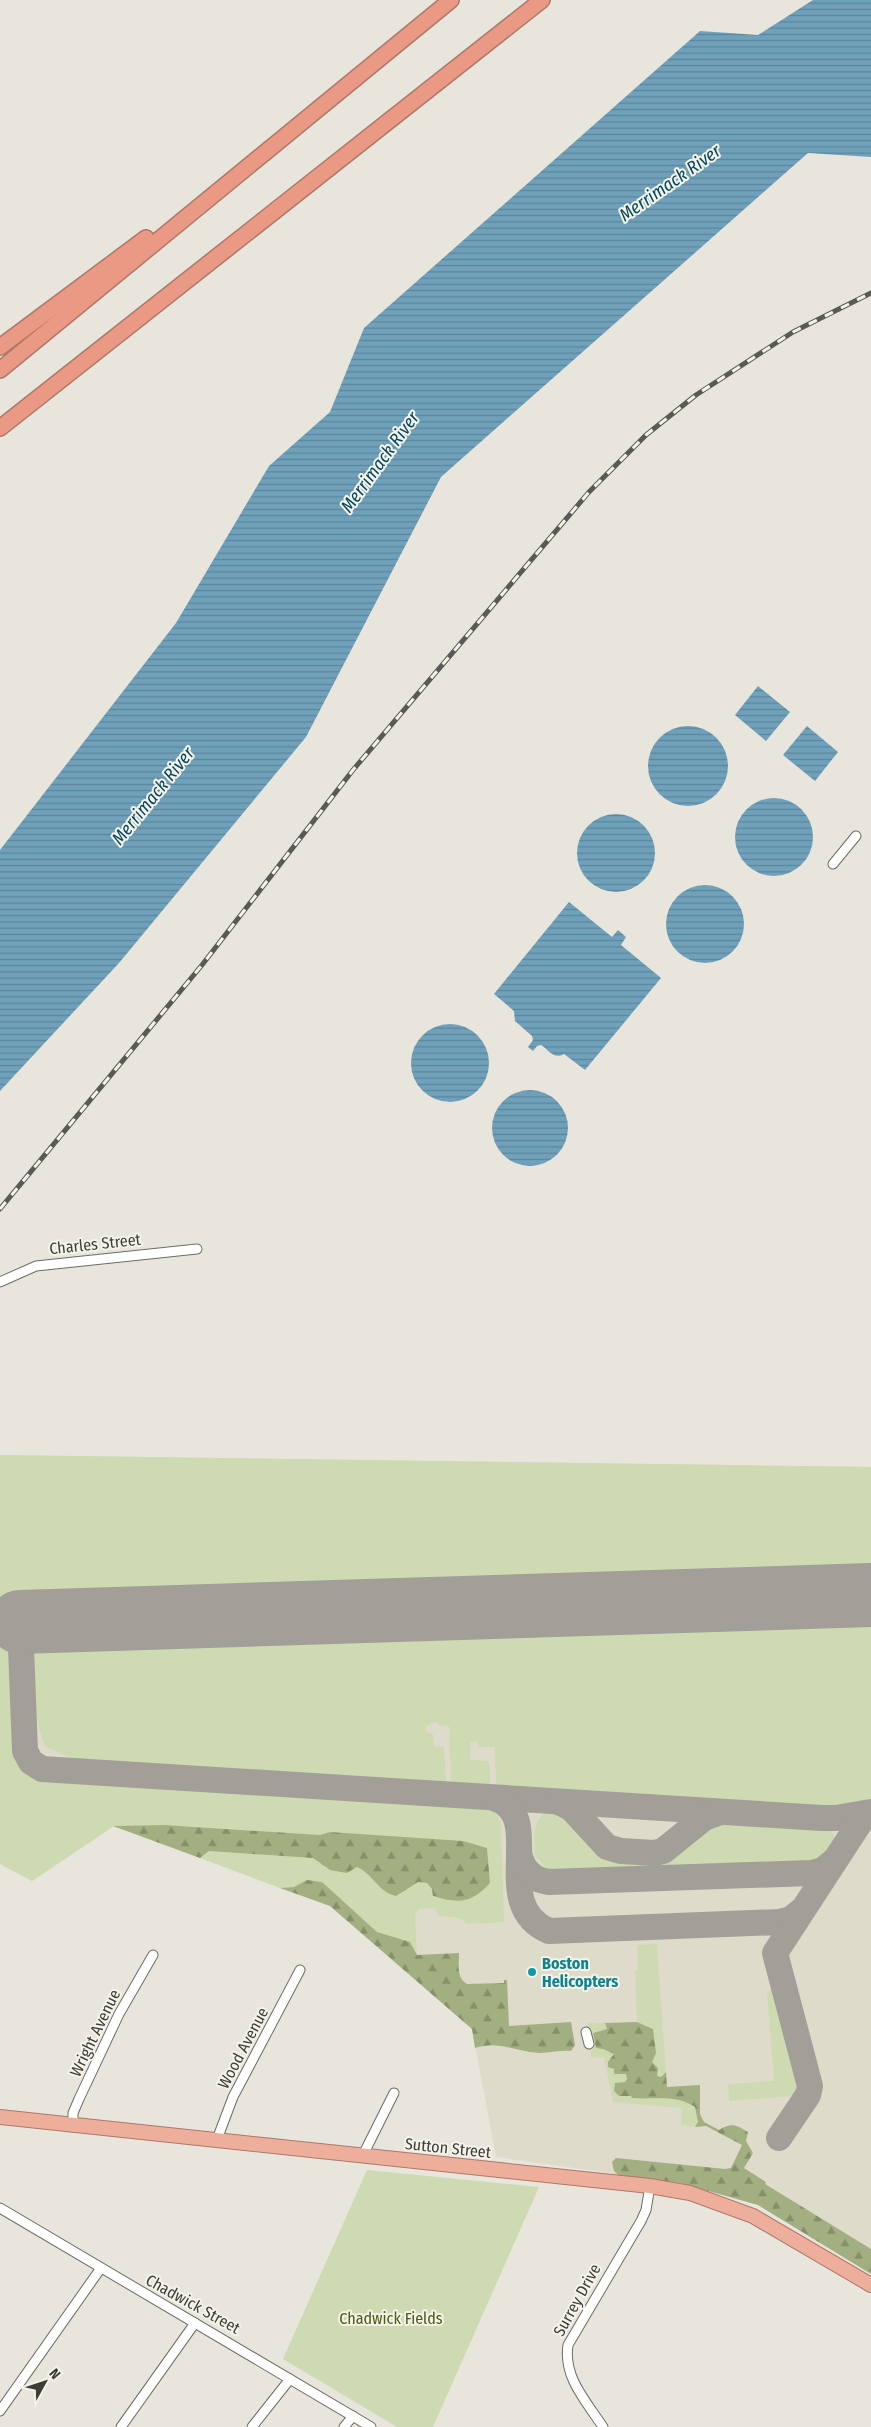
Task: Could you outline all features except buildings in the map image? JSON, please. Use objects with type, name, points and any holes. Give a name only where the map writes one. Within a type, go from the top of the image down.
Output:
[{"type":"highway","points":[[0,370],[223,185],[451,0]]},
{"type":"highway","points":[[0,428],[542,0]]},
{"type":"highway","points":[[0,347],[121,255],[223,185]]},
{"type":"highway","name":"Sutton Street","points":[[0,2118],[650,2186],[690,2193],[753,2216],[871,2285]]},
{"type":"street","points":[[833,864],[856,836]]},
{"type":"street","name":"Charles Street","points":[[0,1282],[36,1266],[197,1249]]},
{"type":"street","name":"Wright Avenue","points":[[73,2126],[73,2113],[78,2099],[119,2014],[153,1955]]},
{"type":"street","name":"Wood Avenue","points":[[216,2142],[234,2097],[300,1970]]},
{"type":"street","points":[[586,2032],[589,2044]]},
{"type":"street","points":[[362,2157],[394,2093]]},
{"type":"street","name":"Surrey Drive","points":[[603,2427],[570,2374],[567,2364],[568,2344],[574,2330],[641,2221],[646,2210],[650,2186]]},
{"type":"street","name":"Chadwick Street","points":[[0,2209],[31,2225],[372,2427]]},
{"type":"street","points":[[0,2411],[101,2268]]},
{"type":"street","points":[[121,2427],[195,2323]]},
{"type":"street","points":[[252,2427],[290,2379]]},
{"type":"street","points":[[344,2427],[353,2416]]},
{"type":"shaded area","points":[[0,1455],[871,1467],[871,2274],[758,2205],[680,2183],[496,2157],[472,2029],[330,1906],[114,1826],[32,1881],[0,1864]]},
{"type":"green space","points":[[0,1455],[871,1467],[871,1571],[12,1598],[11,1641],[17,1749],[19,1757],[27,1768],[38,1774],[59,1778],[481,1803],[493,1808],[501,1822],[504,1922],[467,1924],[460,1918],[438,1916],[435,1908],[420,1909],[415,1915],[417,1955],[404,1939],[396,1939],[377,1932],[322,1882],[307,1880],[295,1887],[280,1888],[200,1858],[208,1851],[313,1858],[330,1870],[357,1867],[363,1870],[379,1887],[396,1895],[418,1882],[427,1883],[433,1889],[433,1897],[456,1899],[478,1892],[490,1883],[487,1848],[330,1832],[321,1835],[164,1825],[114,1826],[32,1881],[0,1864]]},
{"type":"green space","points":[[871,1616],[871,1807],[825,1810],[497,1790],[494,1747],[479,1747],[477,1741],[470,1742],[471,1760],[487,1761],[490,1766],[490,1789],[454,1787],[451,1783],[449,1726],[438,1725],[437,1722],[431,1723],[426,1727],[426,1732],[433,1734],[434,1746],[444,1747],[446,1780],[444,1786],[222,1773],[92,1762],[75,1759],[45,1747],[37,1722],[32,1696],[31,1669],[39,1644],[42,1643]]},
{"type":"green space","points":[[553,1809],[562,1809],[605,1858],[664,1861],[716,1819],[826,1827],[831,1831],[835,1841],[828,1856],[818,1862],[548,1870],[535,1856],[534,1835],[537,1822],[546,1812]]},
{"type":"green space","points":[[164,1825],[320,1835],[330,1832],[463,1841],[487,1848],[490,1883],[477,1895],[458,1901],[433,1896],[432,1889],[427,1883],[418,1882],[396,1896],[385,1891],[363,1870],[357,1867],[347,1873],[330,1870],[313,1858],[209,1851],[200,1858],[113,1826]]},
{"type":"green space","points":[[307,1880],[322,1882],[377,1932],[410,1942],[417,1955],[459,1953],[461,1978],[467,1984],[504,1983],[504,1980],[507,1980],[509,2026],[571,2022],[575,2045],[571,2051],[540,2053],[492,2045],[475,2048],[472,2029],[330,1906],[280,1888],[294,1887]]},
{"type":"green space","points":[[657,1944],[666,2072],[661,2077],[657,2076],[652,2062],[653,2029],[637,2022],[635,1971],[638,1970],[637,1945]]},
{"type":"green space","points":[[775,1986],[802,2088],[793,2096],[729,2101],[728,2084],[774,2081],[767,1992]]},
{"type":"green space","points":[[637,2022],[653,2029],[656,2053],[652,2062],[658,2068],[657,2076],[661,2077],[666,2072],[667,2087],[700,2085],[700,2114],[704,2122],[719,2130],[734,2125],[748,2132],[746,2141],[753,2153],[744,2168],[766,2182],[765,2184],[871,2249],[871,2274],[758,2205],[680,2183],[618,2175],[614,2171],[612,2162],[616,2158],[725,2169],[731,2168],[742,2145],[706,2126],[695,2127],[698,2122],[695,2107],[688,2103],[664,2098],[619,2096],[614,2091],[615,2083],[625,2082],[627,2079],[626,2074],[614,2074],[614,2069],[608,2067],[608,2062],[614,2054],[596,2048],[593,2033],[607,2029],[605,2023]]},
{"type":"green space","points":[[588,2023],[605,2023],[607,2029],[598,2031],[603,2049],[614,2054],[614,2069],[626,2074],[627,2079],[625,2082],[631,2096],[680,2100],[687,2103],[695,2107],[698,2122],[695,2127],[681,2125],[682,2108],[613,2102],[604,2057],[591,2058]]},
{"type":"green space","name":"Chadwick Fields","points":[[367,2170],[539,2187],[433,2427],[397,2427],[283,2359]]},
{"type":"water","name":"Merrimack River","points":[[813,0],[871,0],[871,157],[808,153],[441,477],[306,737],[119,963],[0,1091],[0,850],[176,623],[269,466],[330,412],[364,328],[700,31],[758,35]]},
{"type":"water","points":[[758,686],[790,712],[766,741],[735,715]]},
{"type":"water","points":[[688,726],[703,729],[716,738],[725,751],[728,766],[725,781],[716,794],[703,803],[688,806],[673,803],[660,794],[651,781],[648,766],[651,751],[660,738],[673,729]]},
{"type":"water","points":[[807,726],[838,752],[815,781],[783,755]]},
{"type":"water","points":[[774,798],[789,801],[801,810],[810,822],[813,837],[810,852],[801,864],[789,873],[774,876],[759,873],[747,864],[738,852],[735,837],[738,822],[747,810],[759,801]]},
{"type":"water","points":[[616,814],[631,817],[644,825],[652,838],[655,853],[652,868],[644,881],[631,889],[616,892],[601,889],[588,881],[580,868],[577,853],[580,838],[588,825],[601,817]]},
{"type":"water","points":[[705,885],[720,888],[732,897],[741,909],[744,924],[741,939],[732,951],[720,960],[705,963],[690,960],[678,951],[669,939],[666,924],[669,909],[678,897],[690,888]]},
{"type":"water","points":[[569,902],[612,937],[618,930],[626,937],[621,945],[661,978],[585,1070],[564,1054],[560,1056],[554,1055],[541,1045],[537,1046],[533,1051],[528,1047],[533,1040],[532,1036],[515,1021],[514,1011],[494,994]]},
{"type":"water","points":[[450,1024],[465,1027],[478,1035],[486,1048],[489,1063],[486,1078],[478,1091],[465,1099],[450,1102],[435,1099],[422,1091],[414,1078],[411,1063],[414,1048],[422,1035],[435,1027]]},
{"type":"water","points":[[538,1090],[551,1096],[562,1107],[568,1120],[566,1143],[551,1160],[538,1166],[522,1166],[509,1160],[494,1143],[492,1120],[498,1107],[515,1092]]},
{"type":"taxiway","points":[[20,1622],[25,1751],[31,1762],[42,1769],[822,1818],[836,1818],[871,1812]]},
{"type":"taxiway","points":[[494,1798],[510,1808],[517,1822],[519,1882],[522,1902],[531,1919],[549,1931],[779,1922],[791,1919],[801,1911]]},
{"type":"taxiway","points":[[559,1802],[571,1808],[607,1847],[621,1851],[654,1853],[663,1851],[704,1818],[720,1812]]},
{"type":"taxiway","points":[[779,2138],[808,2095],[810,2086],[775,1953],[866,1813]]},
{"type":"taxiway","points":[[519,1853],[520,1859],[529,1873],[538,1879],[549,1882],[811,1873],[823,1870],[835,1860]]},
{"type":"runway","points":[[20,1622],[871,1595]]},
{"type":"railway","points":[[0,1209],[202,965],[353,770],[589,492],[646,435],[696,395],[793,332],[871,293]]},
{"type":"place","name":"Boston Helicopters","points":[[532,1972]]}]
